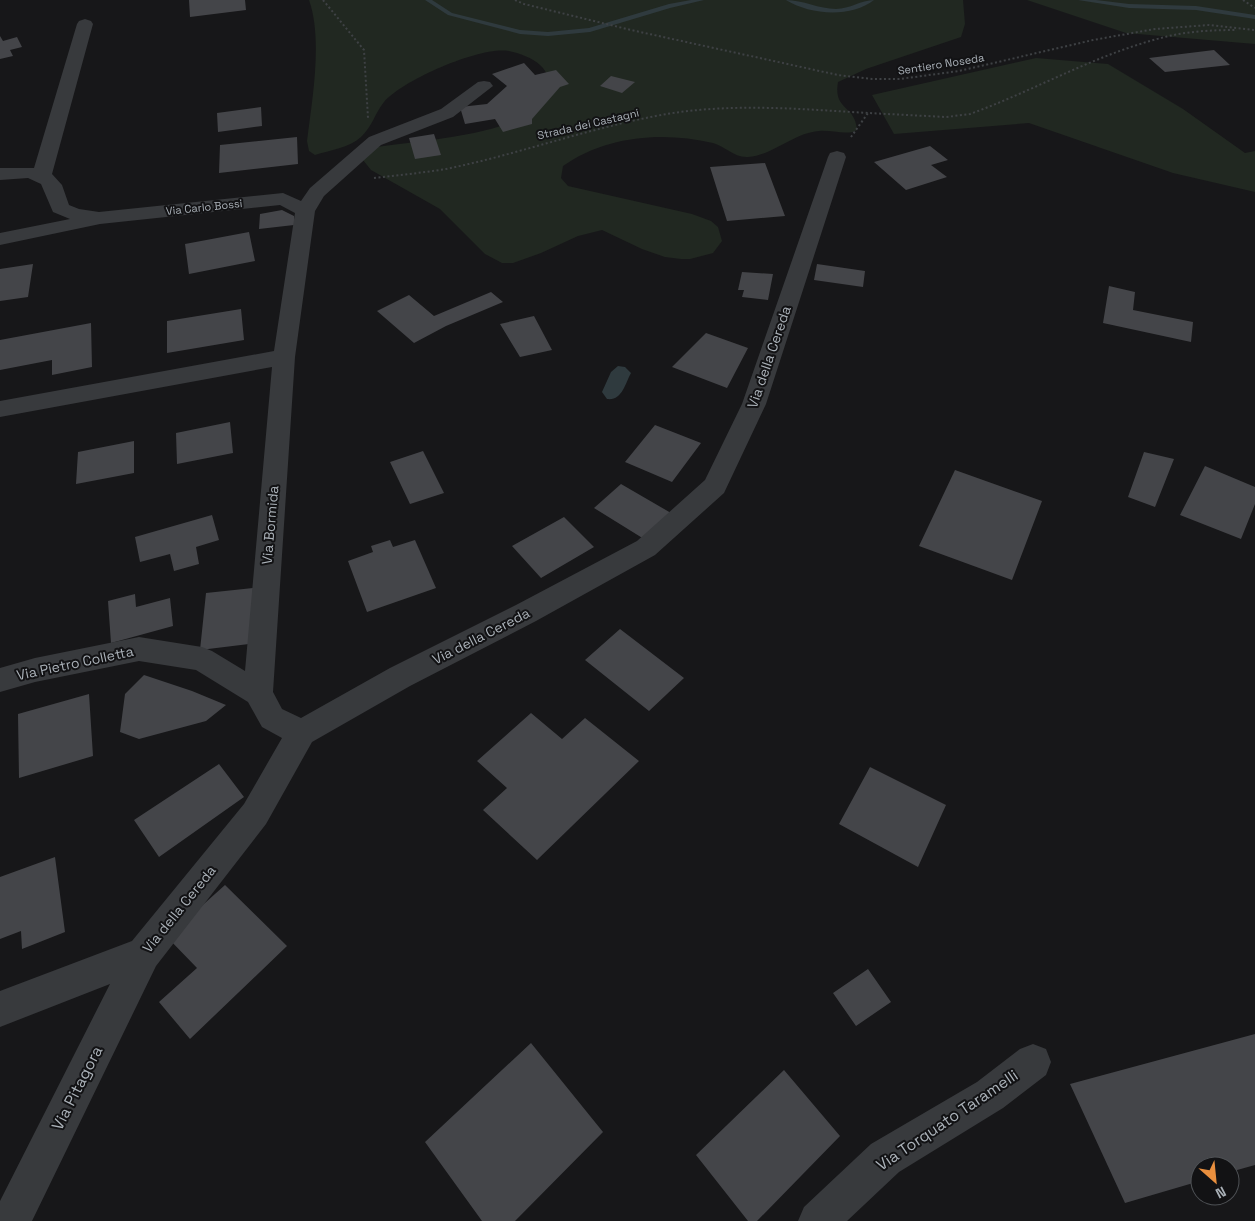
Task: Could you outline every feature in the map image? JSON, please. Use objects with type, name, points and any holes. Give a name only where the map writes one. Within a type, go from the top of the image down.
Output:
[{"type":"street","points":[[0,174],[18,172],[42,174],[85,24]]},
{"type":"street","points":[[311,202],[374,141],[447,113],[484,86]]},
{"type":"street","name":"Via della Cereda","points":[[0,1009],[144,954],[255,814],[301,733],[400,677],[526,614],[646,548],[715,486],[754,404],[837,157]]},
{"type":"street","name":"Via Carlo Bossi","points":[[42,174],[51,183],[60,208],[74,214],[99,218]]},
{"type":"street","name":"Via Carlo Bossi","points":[[0,239],[99,218],[283,199],[311,202]]},
{"type":"street","name":"Via Bormida","points":[[258,693],[284,357],[311,202]]},
{"type":"street","points":[[0,409],[284,357]]},
{"type":"street","name":"Via Pietro Colletta","points":[[0,680],[35,670],[140,649],[202,659],[258,693],[272,718],[301,733]]},
{"type":"street","name":"Via Pitagora","points":[[11,1221],[144,954]]},
{"type":"street","name":"Via Torquato Taramelli","points":[[818,1221],[885,1158],[990,1095],[1033,1062]]},
{"type":"path","points":[[323,0],[364,50],[367,113],[374,141]]},
{"type":"path","name":"Sentiero Noseda","points":[[515,0],[524,4],[632,30],[838,75],[872,79],[900,79],[959,71],[1093,40],[1155,29],[1208,25],[1255,30]]},
{"type":"path","points":[[1243,0],[1255,8]]},
{"type":"path","name":"Strada dei Castagni","points":[[311,202],[359,180],[444,169],[492,158],[594,129],[669,114],[774,107],[946,117],[970,114],[1034,89],[1119,52],[1159,38],[1201,31],[1250,29]]},
{"type":"path","points":[[837,157],[868,113]]},
{"type":"shaded area","points":[[309,0],[963,0],[965,24],[961,37],[866,69],[838,82],[837,91],[841,103],[855,122],[857,130],[853,132],[819,131],[810,133],[766,152],[748,157],[738,156],[713,143],[694,139],[654,137],[635,139],[597,148],[563,166],[561,178],[568,186],[692,214],[711,221],[718,227],[722,241],[713,253],[690,259],[665,257],[642,249],[602,230],[578,236],[541,253],[513,263],[502,263],[485,254],[440,209],[371,170],[363,160],[371,148],[471,134],[522,118],[541,107],[553,92],[543,68],[530,58],[509,51],[480,54],[443,66],[407,84],[394,93],[384,102],[368,129],[356,141],[315,155],[309,151],[307,141],[314,89],[316,51],[313,16]]},
{"type":"shaded area","points":[[1027,0],[1255,0],[1255,44],[1126,33]]},
{"type":"shaded area","points":[[1036,58],[1108,64],[1183,109],[1245,153],[1255,151],[1255,192],[1173,173],[1029,123],[894,134],[872,95]]},
{"type":"shaded area","points":[[618,366],[625,367],[631,373],[620,395],[607,399],[602,392],[611,372]]},
{"type":"building","points":[[189,0],[245,0],[246,10],[190,17]]},
{"type":"building","points":[[0,36],[3,41],[17,37],[22,47],[10,50],[13,56],[0,59]]},
{"type":"building","points":[[1214,50],[1230,65],[1165,72],[1149,58]]},
{"type":"building","points":[[524,63],[535,75],[556,70],[569,84],[560,87],[532,119],[532,124],[503,132],[495,119],[465,124],[460,107],[487,104],[507,86],[492,74]]},
{"type":"building","points":[[611,76],[635,82],[622,93],[600,86]]},
{"type":"building","points":[[261,107],[262,126],[218,132],[217,113]]},
{"type":"building","points":[[434,134],[441,155],[415,159],[409,138]]},
{"type":"building","points":[[297,137],[298,164],[219,173],[220,145]]},
{"type":"building","points":[[930,146],[948,160],[931,165],[947,177],[906,190],[874,162]]},
{"type":"building","points":[[765,163],[785,216],[727,221],[710,167]]},
{"type":"building","points":[[282,210],[294,216],[294,225],[259,229],[260,214]]},
{"type":"building","points":[[249,232],[255,261],[189,274],[185,244]]},
{"type":"building","points":[[33,264],[28,297],[0,301],[0,269]]},
{"type":"building","points":[[817,264],[865,271],[863,287],[814,280]]},
{"type":"building","points":[[742,272],[773,274],[768,300],[742,297],[744,290],[738,290]]},
{"type":"building","points":[[1109,286],[1135,292],[1133,310],[1193,322],[1191,342],[1103,323]]},
{"type":"building","points":[[491,292],[503,302],[446,326],[414,343],[377,311],[409,295],[434,316]]},
{"type":"building","points":[[241,309],[244,340],[167,353],[167,321]]},
{"type":"building","points":[[534,316],[552,350],[520,357],[500,324]]},
{"type":"building","points":[[91,323],[92,367],[52,375],[52,360],[0,370],[0,340]]},
{"type":"building","points":[[706,333],[748,348],[727,388],[672,367]]},
{"type":"building","points":[[230,422],[233,453],[177,464],[176,433]]},
{"type":"building","points":[[655,425],[701,443],[672,482],[625,462]]},
{"type":"building","points":[[134,441],[134,473],[76,484],[78,452]]},
{"type":"building","points":[[423,451],[444,493],[410,504],[390,462]]},
{"type":"building","points":[[1144,452],[1174,459],[1155,507],[1128,497]]},
{"type":"building","points":[[1205,466],[1255,487],[1255,504],[1241,539],[1180,515]]},
{"type":"building","points":[[955,470],[1042,501],[1012,580],[919,546]]},
{"type":"building","points":[[621,484],[671,513],[644,539],[594,508]]},
{"type":"building","points":[[212,515],[219,540],[196,547],[199,564],[174,571],[170,554],[140,562],[135,537]]},
{"type":"building","points":[[564,517],[594,547],[541,578],[512,546]]},
{"type":"building","points":[[390,540],[393,547],[415,540],[436,588],[367,612],[348,561],[373,552],[371,546]]},
{"type":"building","points":[[253,588],[249,644],[200,650],[206,593]]},
{"type":"building","points":[[135,594],[136,607],[170,598],[173,626],[111,643],[108,601]]},
{"type":"building","points":[[620,629],[684,678],[649,711],[585,660]]},
{"type":"building","points":[[144,675],[226,705],[206,721],[139,739],[120,732],[125,694]]},
{"type":"building","points":[[89,694],[93,756],[19,778],[18,714]]},
{"type":"building","points":[[531,713],[562,739],[585,718],[639,761],[537,860],[483,810],[507,788],[477,761]]},
{"type":"building","points":[[219,764],[244,797],[159,857],[134,820]]},
{"type":"building","points":[[870,767],[946,805],[918,867],[839,824]]},
{"type":"building","points":[[55,857],[65,932],[22,949],[21,931],[0,939],[0,877]]},
{"type":"building","points":[[225,885],[287,946],[190,1039],[159,1002],[197,968],[167,937]]},
{"type":"building","points":[[868,969],[891,1002],[856,1026],[833,993]]},
{"type":"building","points":[[1255,1034],[1255,1165],[1240,1169],[1240,1156],[1190,1156],[1190,1184],[1125,1203],[1070,1084]]},
{"type":"building","points":[[531,1043],[603,1132],[515,1221],[482,1221],[425,1142]]},
{"type":"building","points":[[784,1070],[840,1136],[757,1221],[748,1221],[696,1155]]},
{"type":"waterway","points":[[428,0],[450,14],[520,32],[548,34],[590,30],[669,6],[701,0]]},
{"type":"waterway","points":[[789,0],[830,11],[848,9],[871,0]]},
{"type":"waterway","points":[[1081,0],[1129,6],[1196,8],[1255,17]]}]
